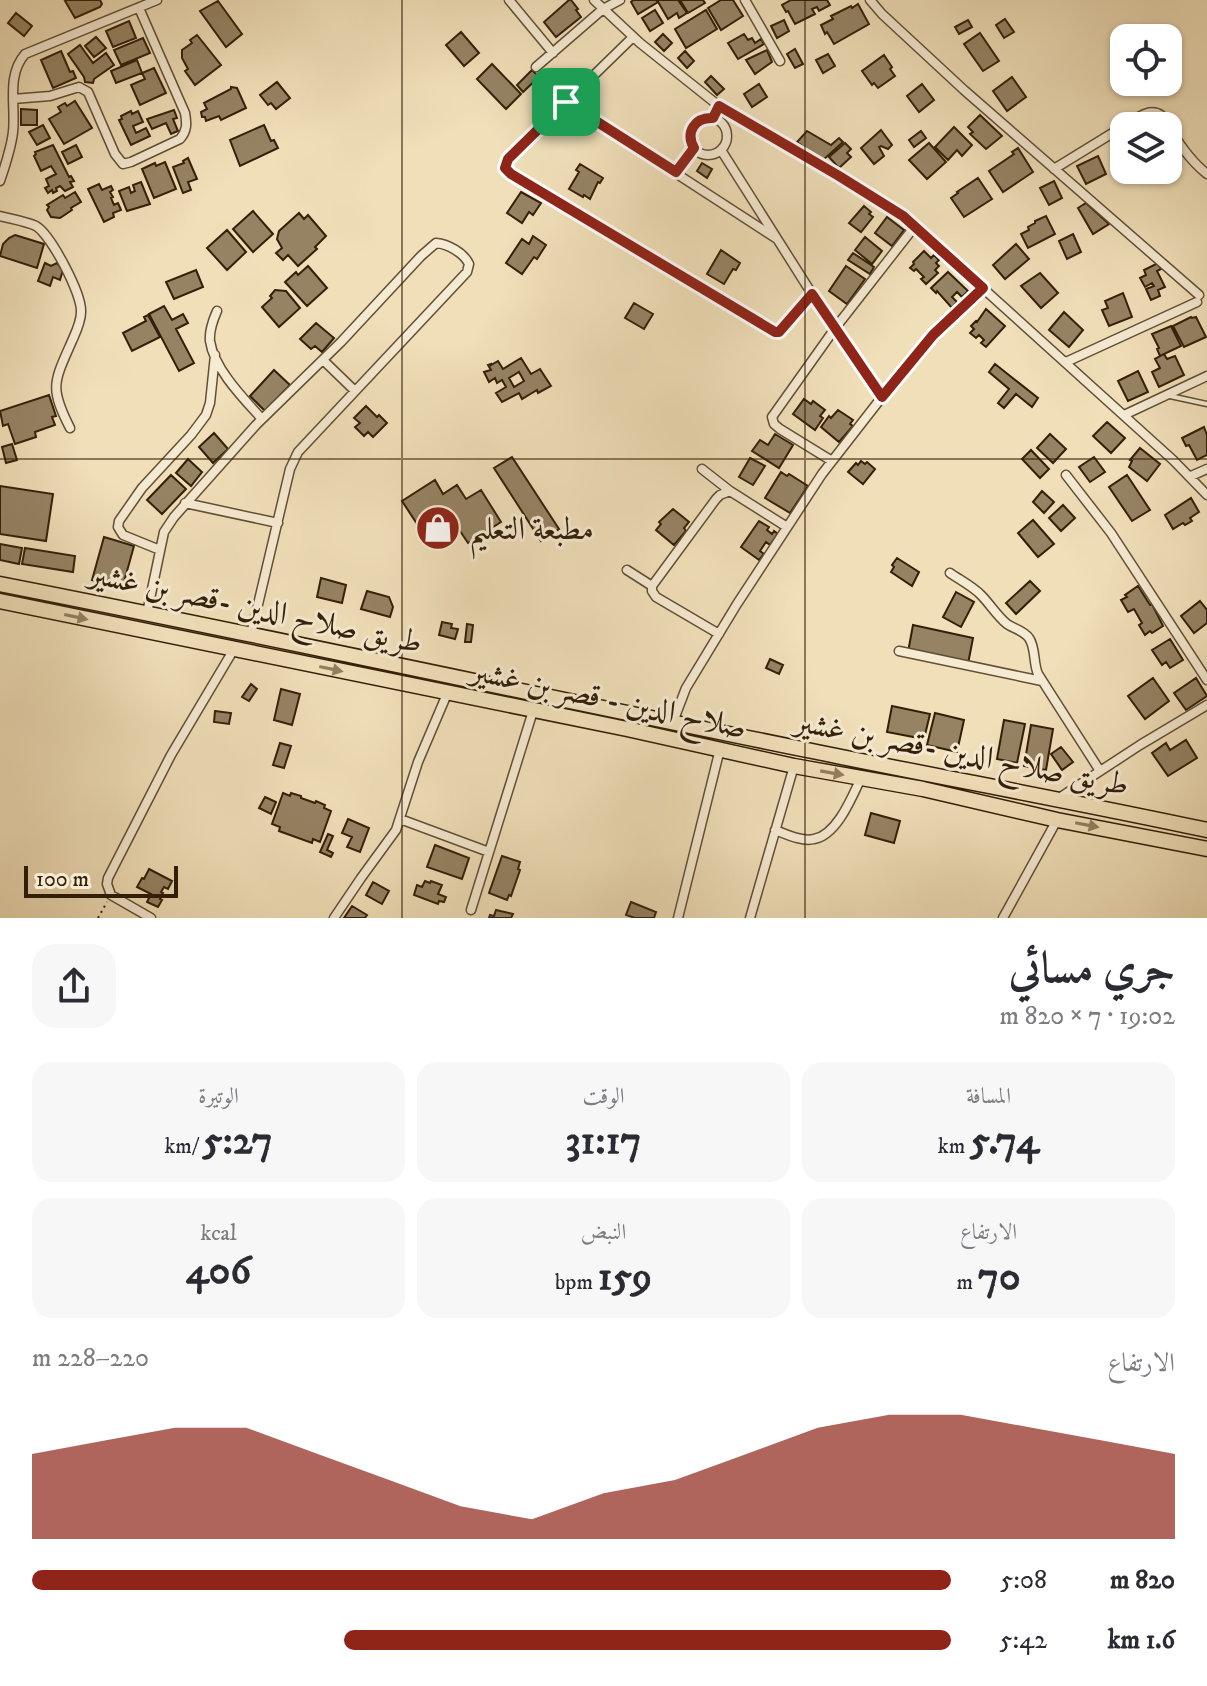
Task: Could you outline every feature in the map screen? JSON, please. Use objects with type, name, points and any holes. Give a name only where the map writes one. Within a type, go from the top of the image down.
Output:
[{"type":"highway","name":"طريق صلاح الدين -قصر بن غشير","points":[[0,584],[1207,830]]},
{"type":"highway","name":"صلاح الدين - قصر بن غشير","points":[[0,601],[1207,849]]},
{"type":"highway","points":[[1006,808],[1011,789]]},
{"type":"street","points":[[0,181],[13,132],[17,63],[25,54],[157,0]]},
{"type":"street","points":[[509,0],[553,53]]},
{"type":"street","points":[[594,0],[633,37],[719,106],[903,216],[1191,476],[1207,495]]},
{"type":"street","points":[[536,67],[603,9],[620,0]]},
{"type":"street","points":[[745,0],[780,61]]},
{"type":"street","points":[[870,0],[964,90],[1198,298],[1066,362]]},
{"type":"street","points":[[13,99],[50,96],[79,87],[88,92],[115,154],[123,164],[180,139],[187,123],[185,113],[139,8]]},
{"type":"street","points":[[633,37],[508,159],[505,168],[775,332],[779,332],[812,294]]},
{"type":"street","points":[[566,102],[779,241]]},
{"type":"street","points":[[713,118],[719,106]]},
{"type":"street","points":[[713,118],[722,123],[727,132],[726,142],[715,154],[699,153],[690,137],[693,126],[702,119],[713,118]]},
{"type":"street","points":[[1054,169],[1110,135]]},
{"type":"street","points":[[676,172],[694,148]]},
{"type":"street","points":[[1182,149],[1207,174]]},
{"type":"street","points":[[721,150],[882,397]]},
{"type":"street","points":[[0,216],[31,224],[45,234],[77,291],[81,312],[79,325],[55,386],[60,410],[70,428]]},
{"type":"street","points":[[832,461],[780,429],[772,417],[836,327],[915,226]]},
{"type":"street","points":[[147,613],[164,532],[185,503],[262,419],[323,360],[429,248],[436,243],[446,245],[466,258],[469,264],[467,272],[298,452],[290,469],[251,634]]},
{"type":"street","points":[[673,722],[686,688],[832,461],[933,335],[983,288]]},
{"type":"street","points":[[217,311],[209,338],[215,355],[228,381],[262,419]]},
{"type":"street","points":[[160,550],[123,535],[118,527],[119,521],[142,488],[206,415],[215,355]]},
{"type":"street","points":[[323,360],[355,391]]},
{"type":"street","points":[[1124,415],[1207,376]]},
{"type":"street","points":[[702,469],[787,527]]},
{"type":"street","points":[[1191,476],[1207,469]]},
{"type":"street","points":[[1066,475],[1111,533],[1207,680]]},
{"type":"street","points":[[719,634],[656,597],[652,586],[716,499],[730,491]]},
{"type":"street","points":[[185,503],[278,523]]},
{"type":"street","points":[[627,570],[652,586]]},
{"type":"street","points":[[950,573],[981,595],[1011,627],[1030,639],[1034,665],[1042,681],[1100,771]]},
{"type":"street","points":[[151,918],[111,895],[108,878],[171,755],[234,649]]},
{"type":"street","points":[[899,651],[1042,681]]},
{"type":"street","points":[[334,918],[396,830],[418,762],[447,694]]},
{"type":"street","points":[[1058,798],[1207,705]]},
{"type":"street","points":[[471,910],[533,711]]},
{"type":"street","points":[[678,918],[720,749]]},
{"type":"street","points":[[750,918],[794,766]]},
{"type":"street","points":[[775,830],[806,839],[819,837],[841,817],[861,778]]},
{"type":"street","points":[[400,819],[489,852]]},
{"type":"street","points":[[1003,918],[1057,820]]},
{"type":"lane","points":[[1166,395],[1207,404]]},
{"type":"path","points":[[98,918],[111,895]]},
{"type":"building","points":[[67,0],[100,0],[102,4],[75,18]]},
{"type":"building","points":[[569,0],[581,17],[556,37],[544,22]]},
{"type":"building","points":[[657,0],[678,0],[687,13],[679,18],[677,13],[668,19]]},
{"type":"building","points":[[680,0],[703,0],[705,3],[688,13]]},
{"type":"building","points":[[721,0],[733,0],[743,16],[721,30],[708,8]]},
{"type":"building","points":[[791,0],[827,0],[830,5],[819,11],[817,7],[812,9],[815,14],[795,24],[782,5]]},
{"type":"building","points":[[218,1],[242,34],[226,47],[200,11]]},
{"type":"building","points":[[631,2],[658,2],[638,14]]},
{"type":"building","points":[[858,4],[869,24],[834,44],[821,25],[833,19],[831,16]]},
{"type":"building","points":[[655,10],[663,23],[650,31],[642,18]]},
{"type":"building","points":[[706,10],[717,29],[686,48],[675,29]]},
{"type":"building","points":[[16,13],[32,26],[24,36],[8,23]]},
{"type":"building","points":[[1005,19],[1014,32],[1004,38],[996,25]]},
{"type":"building","points":[[784,20],[789,31],[777,38],[771,26]]},
{"type":"building","points":[[968,20],[972,27],[959,34],[955,27]]},
{"type":"building","points":[[129,21],[136,38],[113,47],[106,31]]},
{"type":"building","points":[[461,32],[479,53],[464,66],[446,45]]},
{"type":"building","points":[[980,33],[999,61],[983,71],[964,44]]},
{"type":"building","points":[[663,34],[672,43],[664,51],[655,42]]},
{"type":"building","points":[[744,34],[748,40],[752,38],[755,43],[761,39],[764,44],[738,59],[728,43]]},
{"type":"building","points":[[197,35],[221,65],[195,85],[185,71],[188,69],[182,58],[182,50]]},
{"type":"building","points":[[96,37],[106,48],[94,57],[85,46]]},
{"type":"building","points":[[143,38],[150,53],[121,65],[114,50]]},
{"type":"building","points":[[80,45],[93,63],[106,53],[114,65],[93,83],[85,82],[68,54]]},
{"type":"building","points":[[795,49],[803,64],[795,68],[787,54]]},
{"type":"building","points":[[767,50],[772,62],[755,74],[746,60]]},
{"type":"building","points":[[61,51],[76,78],[53,88],[41,60]]},
{"type":"building","points":[[685,51],[694,61],[687,68],[678,58]]},
{"type":"building","points":[[828,54],[835,66],[823,73],[816,60]]},
{"type":"building","points":[[884,55],[895,76],[878,88],[862,71]]},
{"type":"building","points":[[137,60],[142,73],[116,83],[111,71]]},
{"type":"building","points":[[492,64],[521,94],[506,109],[477,79]]},
{"type":"building","points":[[154,68],[166,93],[140,105],[131,85],[145,79],[142,73]]},
{"type":"building","points":[[532,70],[539,77],[523,92],[517,85]]},
{"type":"building","points":[[711,76],[724,89],[717,95],[705,82]]},
{"type":"building","points":[[1012,77],[1026,97],[1007,111],[993,91]]},
{"type":"building","points":[[277,82],[290,98],[276,109],[260,95]]},
{"type":"building","points":[[759,84],[767,97],[752,107],[744,94]]},
{"type":"building","points":[[922,84],[934,100],[919,112],[907,96]]},
{"type":"building","points":[[231,87],[237,88],[246,108],[221,120],[219,116],[206,121],[201,112],[207,109],[204,103]]},
{"type":"building","points":[[75,101],[92,128],[64,144],[49,119],[61,112],[58,107]]},
{"type":"building","points":[[21,109],[37,110],[37,125],[21,125]]},
{"type":"building","points":[[174,110],[177,118],[173,119],[178,131],[171,134],[166,123],[152,129],[147,119]]},
{"type":"building","points":[[131,111],[132,114],[138,111],[143,122],[133,126],[136,133],[146,128],[150,136],[131,145],[119,120]]},
{"type":"building","points":[[980,115],[1002,136],[986,149],[970,134],[973,132],[968,127]]},
{"type":"building","points":[[43,125],[50,138],[37,145],[29,132]]},
{"type":"building","points":[[264,125],[278,148],[240,166],[230,140]]},
{"type":"building","points":[[954,127],[972,145],[962,156],[957,150],[948,160],[935,147]]},
{"type":"building","points":[[881,130],[892,145],[888,149],[879,147],[884,156],[874,164],[861,148]]},
{"type":"building","points":[[807,131],[831,145],[839,138],[843,142],[822,161],[797,142]]},
{"type":"building","points":[[921,131],[926,138],[914,147],[909,140]]},
{"type":"building","points":[[845,143],[851,149],[847,153],[851,157],[839,168],[829,157]]},
{"type":"building","points":[[929,143],[946,162],[927,179],[909,160]]},
{"type":"building","points":[[53,145],[74,181],[70,182],[73,187],[65,191],[60,186],[56,188],[57,191],[48,193],[46,179],[56,174],[51,166],[41,171],[34,156],[35,152]]},
{"type":"building","points":[[76,145],[82,157],[68,164],[62,152]]},
{"type":"building","points":[[1018,148],[1033,172],[1003,192],[989,171]]},
{"type":"building","points":[[1098,156],[1106,174],[1086,184],[1077,166]]},
{"type":"building","points":[[188,158],[197,179],[188,182],[191,190],[183,193],[173,167]]},
{"type":"building","points":[[165,162],[176,189],[154,198],[142,169]]},
{"type":"building","points":[[702,163],[712,169],[707,178],[697,171]]},
{"type":"building","points":[[580,164],[603,178],[590,199],[569,189]]},
{"type":"building","points":[[978,178],[992,199],[964,217],[951,198]]},
{"type":"building","points":[[1054,181],[1062,198],[1049,205],[1040,188]]},
{"type":"building","points":[[141,182],[150,204],[127,211],[119,191],[129,187],[131,193],[135,191],[133,185]]},
{"type":"building","points":[[99,184],[102,190],[111,186],[111,198],[121,210],[104,222],[88,189]]},
{"type":"building","points":[[75,192],[81,202],[60,218],[51,217],[47,205]]},
{"type":"building","points":[[521,192],[541,203],[533,215],[529,212],[522,223],[507,213]]},
{"type":"building","points":[[1086,203],[1109,224],[1093,234],[1078,208]]},
{"type":"building","points":[[864,206],[873,217],[861,232],[849,223]]},
{"type":"building","points":[[253,211],[273,234],[253,252],[233,229]]},
{"type":"building","points":[[299,213],[304,219],[308,215],[326,236],[298,266],[288,255],[283,260],[276,253],[282,248],[277,239],[279,231]]},
{"type":"building","points":[[1046,216],[1055,234],[1028,248],[1021,234]]},
{"type":"building","points":[[887,217],[904,230],[892,246],[875,233]]},
{"type":"building","points":[[227,230],[246,252],[227,270],[207,248]]},
{"type":"building","points":[[1073,234],[1081,252],[1067,259],[1059,241]]},
{"type":"building","points":[[15,235],[44,244],[37,268],[0,256],[3,244]]},
{"type":"building","points":[[533,236],[546,245],[522,274],[506,263],[522,239],[529,244]]},
{"type":"building","points":[[865,237],[882,251],[872,264],[855,250]]},
{"type":"building","points":[[1016,244],[1029,259],[1005,279],[993,265]]},
{"type":"building","points":[[721,250],[740,263],[724,284],[707,274]]},
{"type":"building","points":[[924,251],[931,258],[934,255],[939,260],[935,270],[938,273],[926,284],[916,269],[910,268]]},
{"type":"building","points":[[853,253],[874,267],[870,274],[848,260]]},
{"type":"building","points":[[45,263],[51,266],[57,263],[63,270],[60,280],[53,277],[50,286],[38,281]]},
{"type":"building","points":[[1158,263],[1161,269],[1157,271],[1165,287],[1158,290],[1160,296],[1151,300],[1146,289],[1154,286],[1152,283],[1145,287],[1140,278],[1146,275],[1144,270]]},
{"type":"building","points":[[308,266],[327,288],[307,306],[285,282]]},
{"type":"building","points":[[846,266],[865,279],[847,304],[829,291]]},
{"type":"building","points":[[196,270],[203,287],[174,299],[166,282]]},
{"type":"building","points":[[948,272],[968,291],[962,297],[957,292],[952,297],[957,302],[952,308],[931,288]]},
{"type":"building","points":[[1040,273],[1058,293],[1041,308],[1021,286]]},
{"type":"building","points":[[275,290],[286,291],[300,308],[279,327],[262,307],[272,298],[270,296]]},
{"type":"building","points":[[1123,293],[1132,317],[1109,326],[1102,310],[1108,308],[1105,301]]},
{"type":"building","points":[[634,303],[653,314],[644,329],[625,318]]},
{"type":"building","points":[[164,306],[172,320],[183,314],[188,323],[176,329],[194,363],[179,371],[149,314]]},
{"type":"building","points":[[986,309],[1005,326],[986,347],[979,335],[976,338],[970,333],[974,329],[971,326]]},
{"type":"building","points":[[1064,312],[1083,330],[1069,347],[1049,330]]},
{"type":"building","points":[[148,315],[160,337],[132,351],[123,333],[146,321],[144,317]]},
{"type":"building","points":[[1196,317],[1206,337],[1184,347],[1173,326]]},
{"type":"building","points":[[316,323],[334,338],[322,352],[315,346],[311,349],[300,339]]},
{"type":"building","points":[[1171,326],[1181,346],[1160,356],[1152,334]]},
{"type":"building","points":[[1164,354],[1167,359],[1175,356],[1184,375],[1159,387],[1152,372],[1160,368],[1155,359]]},
{"type":"building","points":[[521,358],[531,374],[540,369],[551,386],[522,399],[519,393],[502,402],[496,393],[506,387],[502,380],[497,383],[495,378],[489,382],[484,372],[491,370],[488,365],[498,361],[503,369]],"holes":[[[519,372],[524,381],[514,387],[509,378]]]},
{"type":"building","points":[[995,364],[1038,398],[1032,407],[1016,394],[1004,408],[998,403],[1009,389],[989,372]]},
{"type":"building","points":[[274,370],[290,385],[265,411],[250,396]]},
{"type":"building","points":[[1138,371],[1148,392],[1128,401],[1118,381]]},
{"type":"building","points":[[49,395],[56,416],[52,417],[55,425],[35,432],[36,437],[15,444],[8,424],[3,426],[0,411]]},
{"type":"building","points":[[804,399],[811,404],[813,401],[825,410],[815,430],[793,414]]},
{"type":"building","points":[[366,406],[387,423],[373,437],[368,432],[364,436],[355,427],[360,423],[354,418]]},
{"type":"building","points":[[838,410],[853,420],[850,424],[853,426],[839,442],[821,427]]},
{"type":"building","points":[[1107,422],[1125,438],[1111,453],[1093,436]]},
{"type":"building","points":[[1204,427],[1207,455],[1197,460],[1182,438]]},
{"type":"building","points":[[214,433],[228,449],[213,463],[199,447]]},
{"type":"building","points":[[775,434],[793,445],[779,468],[752,451],[760,440],[768,445]]},
{"type":"building","points":[[1050,434],[1066,449],[1053,463],[1037,448]]},
{"type":"building","points":[[12,444],[17,460],[6,463],[2,447]]},
{"type":"building","points":[[1140,448],[1160,464],[1147,481],[1129,467],[1130,460]]},
{"type":"building","points":[[1031,450],[1049,469],[1040,478],[1022,459]]},
{"type":"building","points":[[512,457],[559,529],[541,541],[494,468]]},
{"type":"building","points":[[1094,457],[1105,472],[1090,482],[1079,467]]},
{"type":"building","points":[[750,458],[765,466],[753,485],[739,477]]},
{"type":"building","points":[[188,459],[202,472],[191,486],[176,473]]},
{"type":"building","points":[[861,461],[875,469],[863,484],[848,472]]},
{"type":"building","points":[[781,472],[808,486],[790,513],[765,498]]},
{"type":"building","points":[[171,475],[186,489],[162,514],[147,500]]},
{"type":"building","points":[[1127,475],[1150,510],[1132,521],[1109,487]]},
{"type":"building","points":[[435,480],[443,494],[457,485],[466,499],[481,490],[501,522],[468,543],[460,531],[446,539],[437,524],[423,533],[402,501]]},
{"type":"building","points":[[0,486],[53,494],[46,541],[0,534]]},
{"type":"building","points":[[1042,491],[1054,502],[1044,513],[1033,502]]},
{"type":"building","points":[[1191,498],[1199,512],[1190,518],[1192,521],[1173,529],[1165,515]]},
{"type":"building","points":[[1063,505],[1075,518],[1061,531],[1049,518]]},
{"type":"building","points":[[673,509],[689,522],[684,528],[686,531],[674,545],[656,530],[661,524],[659,522]]},
{"type":"building","points":[[1033,520],[1054,544],[1038,557],[1018,533]]},
{"type":"building","points":[[759,521],[769,527],[767,530],[772,534],[774,531],[778,534],[770,545],[766,542],[760,551],[764,554],[759,560],[741,547]]},
{"type":"building","points":[[104,537],[134,546],[122,589],[92,580]]},
{"type":"building","points":[[0,544],[22,548],[19,564],[0,560]]},
{"type":"building","points":[[25,548],[75,556],[73,572],[22,564]]},
{"type":"building","points":[[897,558],[919,572],[912,586],[891,572]]},
{"type":"building","points":[[321,578],[346,585],[342,603],[317,597]]},
{"type":"building","points":[[1030,581],[1040,591],[1016,614],[1006,603]]},
{"type":"building","points":[[1138,586],[1163,626],[1145,635],[1134,609],[1128,612],[1121,600]]},
{"type":"building","points":[[367,591],[389,597],[393,607],[390,617],[361,609]]},
{"type":"building","points":[[956,592],[974,602],[961,627],[943,617]]},
{"type":"building","points":[[1200,601],[1207,610],[1207,623],[1194,633],[1181,616]]},
{"type":"building","points":[[442,622],[458,629],[455,639],[439,635]]},
{"type":"building","points":[[467,624],[473,625],[471,642],[465,642]]},
{"type":"building","points":[[913,625],[973,638],[968,664],[908,652]]},
{"type":"building","points":[[1170,639],[1183,660],[1170,668],[1166,662],[1162,665],[1152,650]]},
{"type":"building","points":[[770,659],[783,665],[779,674],[766,668]]},
{"type":"building","points":[[1153,678],[1169,701],[1145,719],[1128,696]]},
{"type":"building","points":[[1196,678],[1207,696],[1186,710],[1174,693]]},
{"type":"building","points":[[251,684],[257,689],[249,701],[242,697]]},
{"type":"building","points":[[281,689],[300,694],[292,725],[274,720]]},
{"type":"building","points":[[892,706],[930,714],[924,739],[887,732]]},
{"type":"building","points":[[215,711],[231,713],[229,724],[214,722]]},
{"type":"building","points":[[935,713],[964,720],[957,752],[927,745]]},
{"type":"building","points":[[1004,720],[1025,724],[1017,763],[997,759]]},
{"type":"building","points":[[1031,725],[1053,729],[1046,770],[1024,766]]},
{"type":"building","points":[[1186,740],[1197,758],[1168,776],[1152,753],[1166,743],[1170,750]]},
{"type":"building","points":[[280,743],[291,746],[284,768],[273,765]]},
{"type":"building","points":[[1061,747],[1073,762],[1062,770],[1051,754]]},
{"type":"building","points":[[283,793],[316,801],[331,811],[320,842],[313,839],[312,843],[279,831],[280,827],[272,824]]},
{"type":"building","points":[[265,797],[276,802],[271,814],[259,808]]},
{"type":"building","points":[[871,813],[900,821],[894,843],[865,835]]},
{"type":"building","points":[[348,819],[369,828],[360,852],[347,847],[352,837],[342,833]]},
{"type":"building","points":[[328,834],[333,836],[327,850],[333,853],[331,857],[320,852]]},
{"type":"building","points":[[435,845],[469,858],[462,879],[427,867]]},
{"type":"building","points":[[502,856],[520,862],[520,870],[507,900],[489,893]]},
{"type":"building","points":[[149,869],[172,881],[168,889],[164,887],[161,892],[162,900],[158,907],[147,902],[151,894],[137,887]]},
{"type":"building","points":[[425,881],[442,885],[438,894],[446,897],[444,902],[439,901],[438,904],[414,895],[417,885],[422,887]]},
{"type":"building","points":[[373,882],[389,891],[382,904],[366,895]]},
{"type":"building","points":[[631,902],[656,912],[654,918],[626,915]]},
{"type":"building","points":[[352,906],[367,915],[365,918],[344,918]]},
{"type":"building","points":[[496,910],[513,914],[511,918],[489,918],[490,915],[494,916]]},
{"type":"place","name":"مطبعة التعليم","points":[[438,528]]},
{"type":"route","points":[[566,102],[676,172],[694,148],[690,137],[693,126],[707,117],[713,118],[719,106],[903,216],[983,288],[933,335],[882,397],[812,294],[776,333],[511,174],[505,168],[508,159],[566,102]]}]
